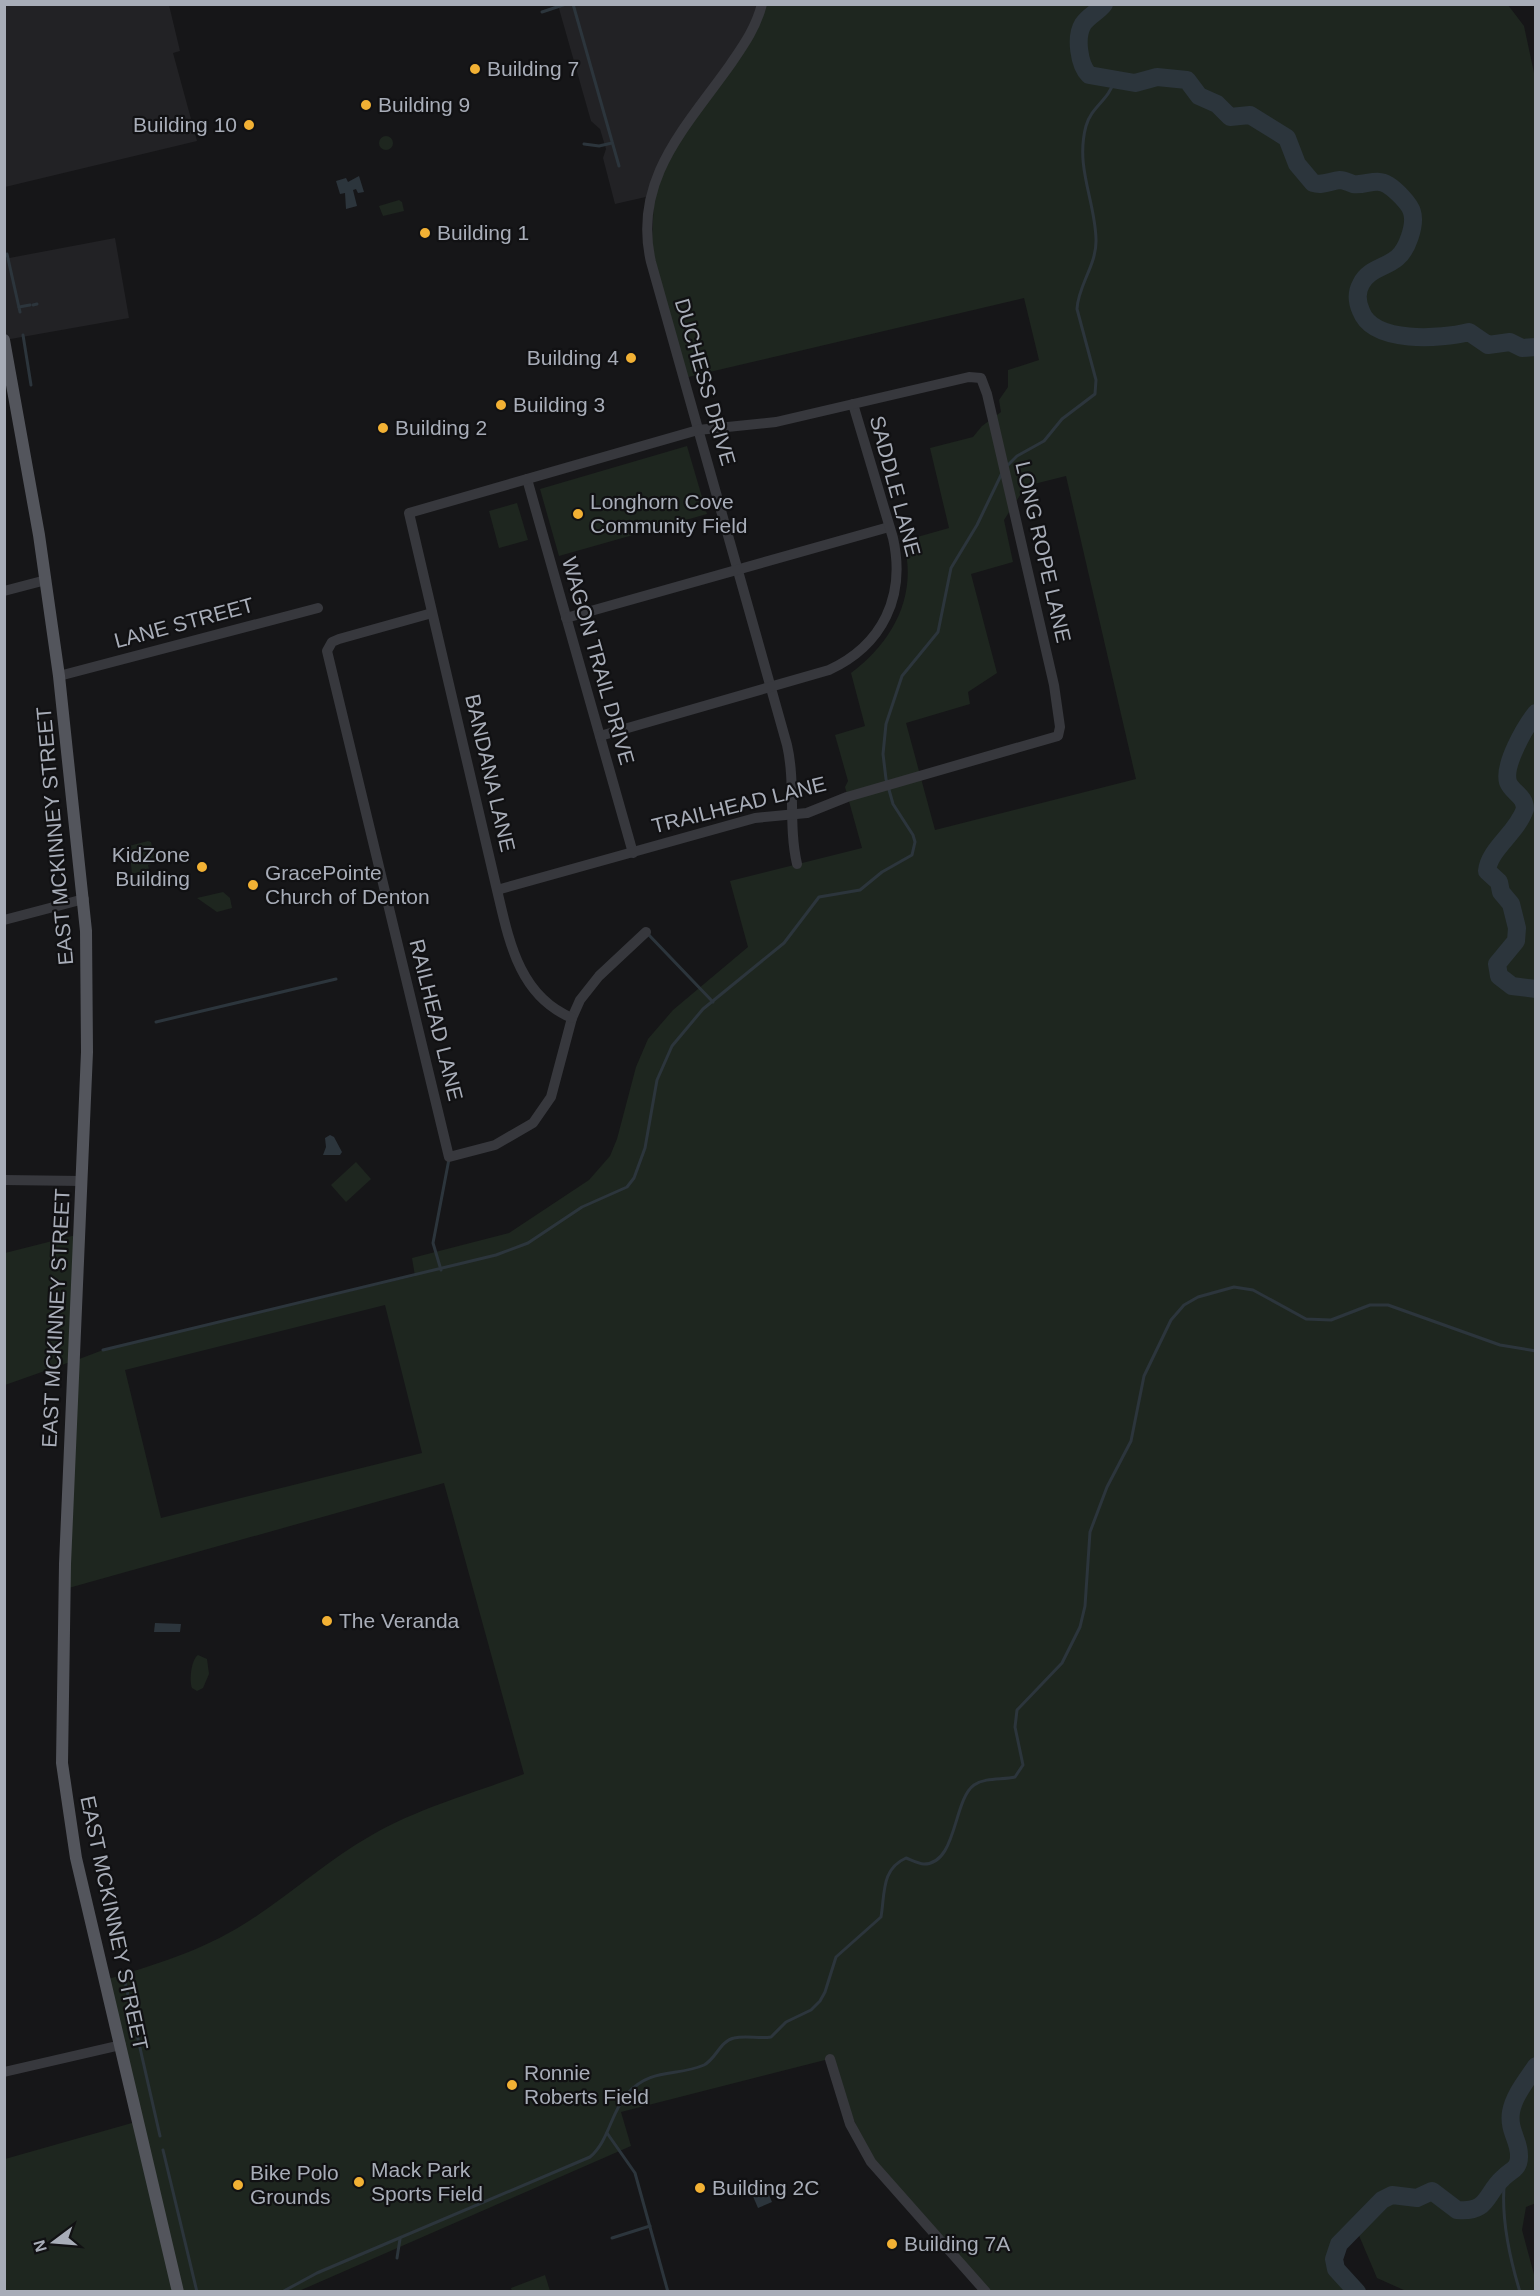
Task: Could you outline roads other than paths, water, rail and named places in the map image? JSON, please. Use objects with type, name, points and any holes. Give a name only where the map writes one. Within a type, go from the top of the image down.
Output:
[{"type":"main road","name":"EAST MCKINNEY STREET","points":[[4,340],[46,580],[84,899],[87,1030],[65,1564],[61,1746],[72,1838],[178,2292]]},
{"type":"street","name":"DUCHESS DRIVE","points":[[762,4],[746,42],[666,156],[655,179],[648,205],[648,252],[788,750],[791,816],[797,864]]},
{"type":"street","name":"LONG ROPE LANE","points":[[853,404],[969,377],[981,378],[993,418],[1053,685],[1060,727],[1058,736]]},
{"type":"street","points":[[527,479],[698,430],[776,422],[853,404]]},
{"type":"street","name":"SADDLE LANE","points":[[600,736],[839,665],[859,650],[878,629],[896,593],[897,561],[853,404]]},
{"type":"street","name":"BANDANA LANE","points":[[527,479],[409,513],[509,942],[522,973],[541,999],[572,1018]]},
{"type":"street","name":"WAGON TRAIL DRIVE","points":[[527,479],[633,853]]},
{"type":"street","points":[[566,618],[889,527]]},
{"type":"street","points":[[4,591],[46,580]]},
{"type":"street","name":"LANE STREET","points":[[59,676],[318,608]]},
{"type":"street","name":"RAILHEAD LANE","points":[[432,613],[346,636],[328,646],[333,680],[449,1157],[495,1145],[533,1123],[551,1096],[572,1018]]},
{"type":"street","name":"TRAILHEAD LANE","points":[[497,890],[755,818],[791,816],[813,811],[847,797],[1058,736]]},
{"type":"street","points":[[4,920],[84,899]]},
{"type":"street","points":[[572,1018],[580,1000],[599,976],[646,932]]},
{"type":"street","points":[[4,1180],[82,1181]]},
{"type":"street","points":[[4,2072],[121,2045]]},
{"type":"street","points":[[830,2059],[850,2124],[871,2162],[986,2292]]},
{"type":"waterway","points":[[542,12],[566,4]]},
{"type":"waterway","points":[[573,4],[619,166]]},
{"type":"waterway","points":[[1104,4],[1085,21],[1079,36],[1081,58],[1089,75],[1135,83],[1157,77],[1187,80],[1199,96],[1217,104],[1230,117],[1250,115],[1287,138],[1297,164],[1313,183],[1323,184],[1340,180],[1353,184],[1379,182],[1391,187],[1406,201],[1412,212],[1413,224],[1404,249],[1397,258],[1368,275],[1358,291],[1360,308],[1368,322],[1393,334],[1426,337],[1469,332],[1488,345],[1510,342],[1522,348],[1536,347]]},
{"type":"waterway","points":[[1008,465],[1017,456],[1044,441],[1062,419],[1095,394],[1096,380],[1077,309],[1096,248],[1095,225],[1084,169],[1083,141],[1088,119],[1112,88],[1114,81]]},
{"type":"waterway","points":[[584,144],[599,146],[612,143]]},
{"type":"waterway","points":[[7,254],[20,312]]},
{"type":"waterway","points":[[33,305],[37,304]]},
{"type":"waterway","points":[[19,307],[30,305]]},
{"type":"waterway","points":[[23,335],[31,385]]},
{"type":"waterway","points":[[103,1350],[496,1255],[528,1243],[582,1207],[627,1187],[634,1178],[645,1148],[657,1080],[672,1046],[703,1009],[784,943],[819,897],[860,890],[882,872],[912,855],[915,842],[913,835],[893,804],[886,779],[883,754],[886,724],[902,676],[938,632],[951,568],[977,525],[1002,473]]},
{"type":"waterway","points":[[1536,713],[1516,746],[1507,775],[1510,786],[1523,800],[1525,809],[1516,826],[1493,855],[1487,871],[1499,882],[1501,892],[1511,904],[1517,928],[1516,941],[1497,964],[1499,976],[1512,986],[1536,989]]},
{"type":"waterway","points":[[647,933],[713,1002]]},
{"type":"waterway","points":[[156,1022],[336,979]]},
{"type":"waterway","points":[[441,1270],[433,1243],[449,1159]]},
{"type":"waterway","points":[[282,2292],[317,2273],[590,2157],[602,2143],[622,2101],[636,2085],[655,2076],[704,2065],[725,2043],[734,2038],[771,2037],[786,2022],[811,2010],[820,2001],[836,1957],[881,1917],[886,1883],[892,1869],[906,1858],[922,1864],[935,1861],[943,1854],[949,1843],[962,1804],[974,1785],[989,1780],[1015,1777],[1023,1765],[1015,1727],[1017,1710],[1062,1663],[1080,1627],[1085,1606],[1090,1532],[1107,1487],[1131,1441],[1144,1376],[1171,1320],[1184,1305],[1198,1297],[1234,1287],[1253,1290],[1306,1319],[1331,1320],[1370,1305],[1388,1305],[1500,1345],[1536,1351]]},
{"type":"waterway","points":[[123,1973],[160,2136]]},
{"type":"waterway","points":[[1357,2292],[1336,2269],[1334,2259],[1339,2244],[1382,2200],[1392,2195],[1417,2198],[1432,2191],[1457,2210],[1475,2209],[1516,2167],[1519,2161],[1519,2151],[1511,2125],[1511,2112],[1518,2094],[1536,2066]]},
{"type":"waterway","points":[[607,2133],[635,2173],[668,2292]]},
{"type":"waterway","points":[[163,2150],[197,2292]]},
{"type":"waterway","points":[[1505,2176],[1506,2234],[1520,2292]]},
{"type":"waterway","points":[[612,2238],[650,2226]]},
{"type":"waterway","points":[[397,2258],[400,2239]]},
{"type":"place","name":"Building 7","points":[[475,69]]},
{"type":"place","name":"Building 9","points":[[366,105]]},
{"type":"place","name":"Building 10","points":[[249,125]]},
{"type":"place","name":"Building 1","points":[[425,233]]},
{"type":"place","name":"Building 4","points":[[631,358]]},
{"type":"place","name":"Building 3","points":[[501,405]]},
{"type":"place","name":"Building 2","points":[[383,428]]},
{"type":"place","name":"Longhorn Cove Community Field","points":[[578,514]]},
{"type":"place","name":"KidZone Building","points":[[202,867]]},
{"type":"place","name":"GracePointe Church of Denton","points":[[253,885]]},
{"type":"place","name":"The Veranda","points":[[327,1621]]},
{"type":"place","name":"Ronnie Roberts Field","points":[[512,2085]]},
{"type":"place","name":"Mack Park Sports Field","points":[[359,2182]]},
{"type":"place","name":"Bike Polo Grounds","points":[[238,2185]]},
{"type":"place","name":"Building 2C","points":[[700,2188]]},
{"type":"place","name":"Building 7A","points":[[892,2244]]}]
